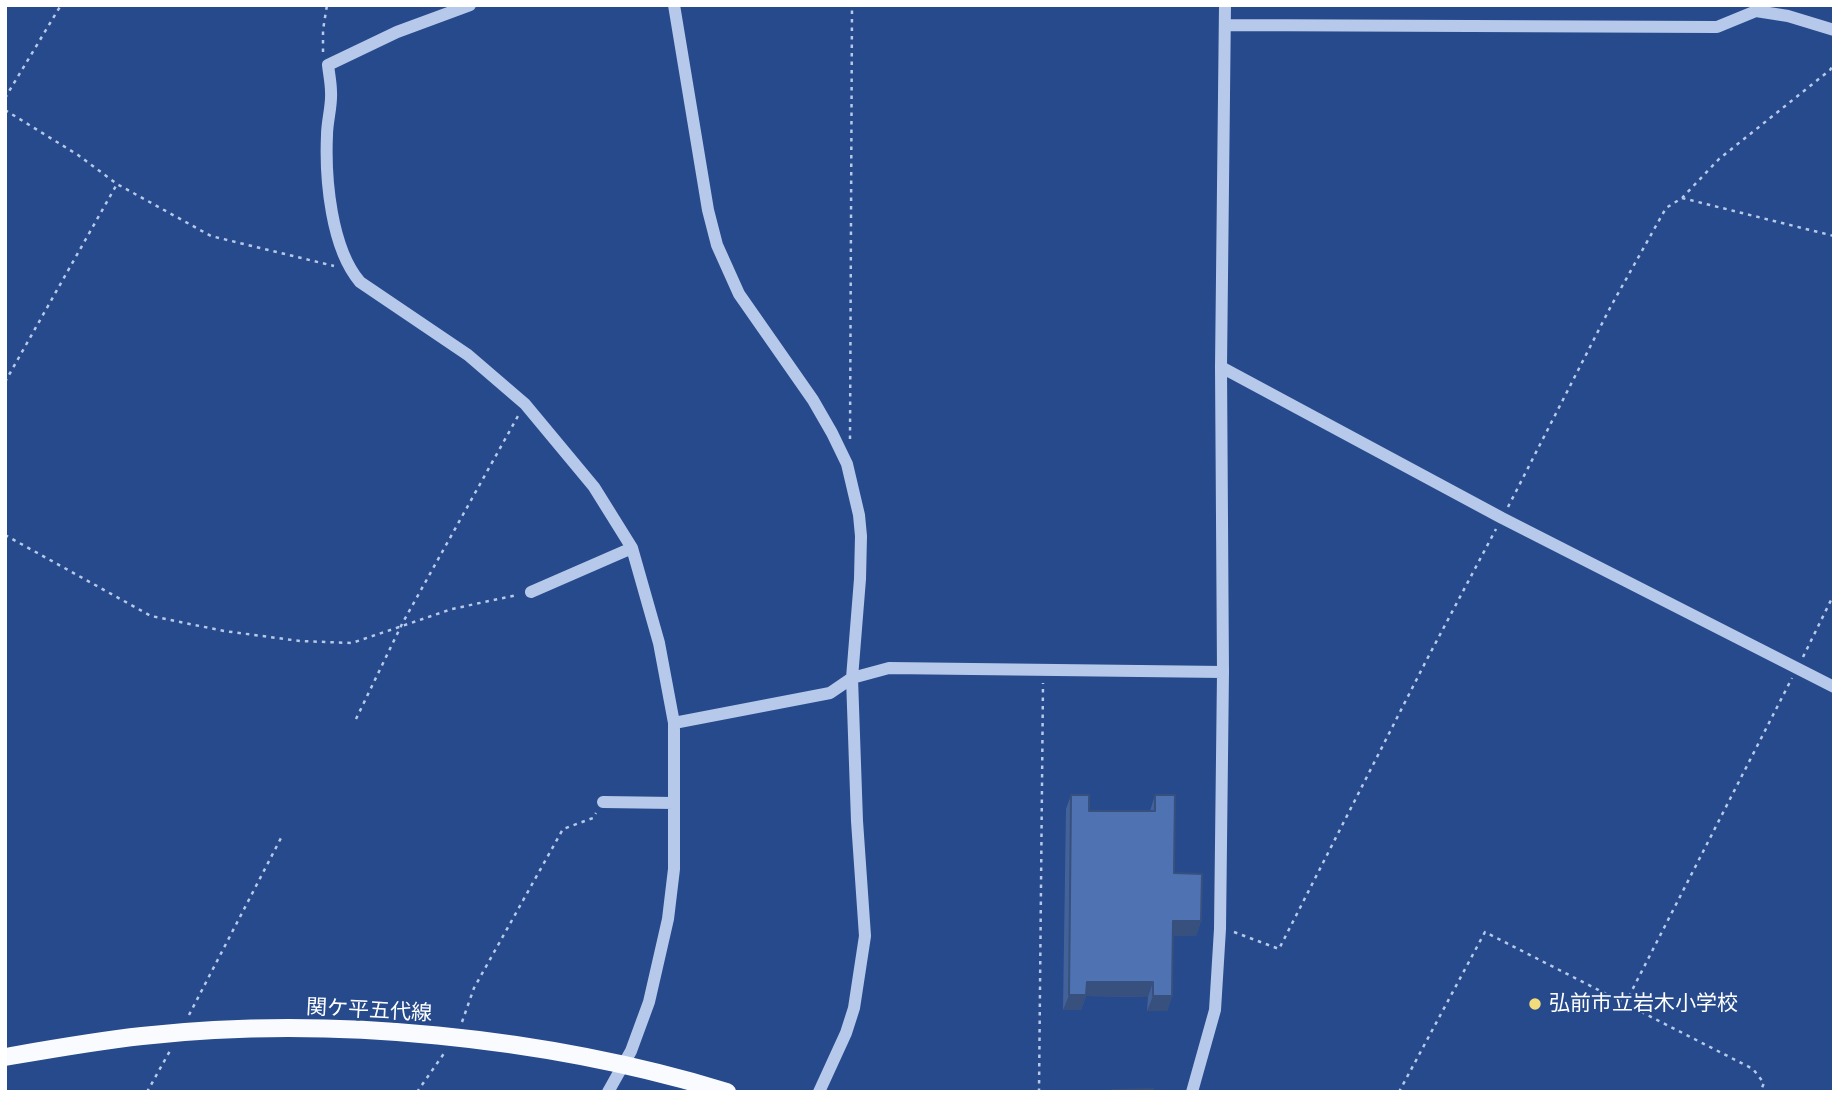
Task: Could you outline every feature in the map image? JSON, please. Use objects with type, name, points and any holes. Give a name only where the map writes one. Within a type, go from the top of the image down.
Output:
[{"type":"main road","name":"関ケ平五代線","points":[[5,1057],[79,1044],[179,1033],[350,1030],[456,1038],[534,1048],[625,1064],[727,1092]]},
{"type":"street","points":[[470,5],[397,32],[328,65],[331,94],[327,160],[337,235],[350,270],[377,295],[468,355],[525,404],[594,487],[632,548],[659,643],[674,723],[674,869],[668,919],[649,1002],[625,1064],[608,1092]]},
{"type":"street","points":[[674,5],[708,210],[717,245],[739,293],[813,400],[847,464],[854,488],[861,536],[852,678],[857,821],[865,936],[855,1008],[819,1092]]},
{"type":"street","points":[[1192,1092],[1215,1010],[1220,929],[1225,5]]},
{"type":"street","points":[[1225,25],[1717,27],[1756,11],[1788,16],[1834,30]]},
{"type":"street","points":[[1221,367],[1502,518],[1834,687]]},
{"type":"street","points":[[531,592],[632,548]]},
{"type":"street","points":[[674,723],[830,693],[852,678],[889,668],[1223,672]]},
{"type":"street","points":[[603,803],[674,803]]},
{"type":"path","points":[[5,98],[61,5]]},
{"type":"path","points":[[327,5],[323,51],[328,65]]},
{"type":"path","points":[[847,464],[851,424],[852,5]]},
{"type":"path","points":[[1220,929],[1279,949],[1634,262],[1666,208],[1682,198],[1719,159],[1811,86],[1834,64]]},
{"type":"path","points":[[5,110],[78,155],[117,184],[211,236],[350,270]]},
{"type":"path","points":[[5,382],[117,184]]},
{"type":"path","points":[[1682,198],[1834,236]]},
{"type":"path","points":[[356,719],[402,625],[525,404]]},
{"type":"path","points":[[5,535],[151,616],[224,631],[300,641],[352,643],[452,609],[531,592]]},
{"type":"path","points":[[1625,1004],[1834,594]]},
{"type":"path","points":[[1039,1092],[1044,670]]},
{"type":"path","points":[[416,1092],[456,1038],[474,988],[563,829],[593,818],[603,803]]},
{"type":"path","points":[[146,1092],[281,838]]},
{"type":"path","points":[[1399,1092],[1485,932],[1753,1069],[1764,1083],[1760,1092]]},
{"type":"building","points":[[1071,795],[1089,795],[1089,811],[1155,811],[1155,795],[1175,795],[1174,873],[1202,874],[1201,921],[1173,921],[1172,996],[1153,996],[1153,982],[1087,982],[1086,995],[1069,995]]},
{"type":"building","points":[[1153,1089],[1153,1092],[1112,1092],[1112,1090]]},
{"type":"place","name":"弘前市立岩木小学校","points":[[1535,1004]]}]
